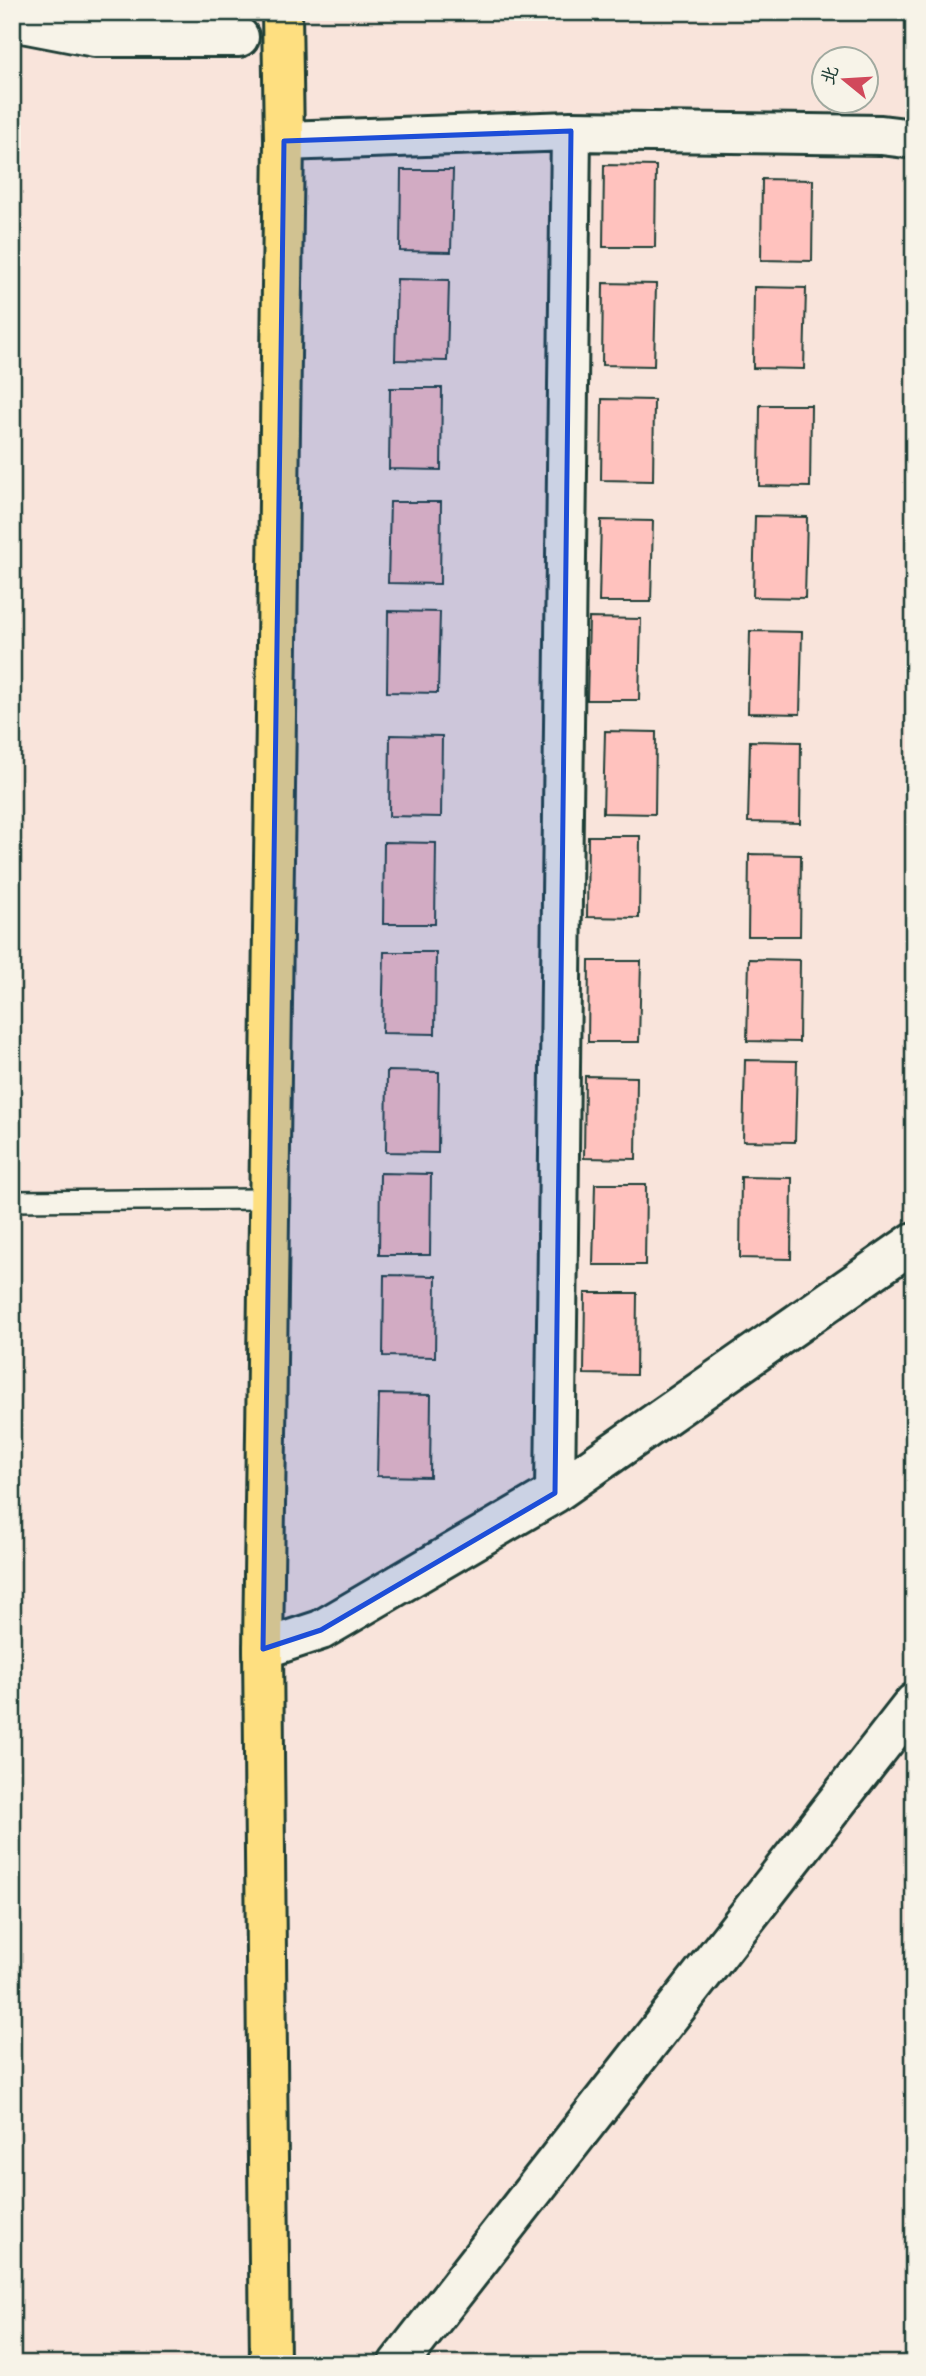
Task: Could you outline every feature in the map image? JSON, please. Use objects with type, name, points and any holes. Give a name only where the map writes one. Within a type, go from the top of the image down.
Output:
[{"type":"main road","points":[[270,2364],[263,1649],[284,141],[282,12]]},
{"type":"street","points":[[12,21],[95,37],[239,37]]},
{"type":"street","points":[[555,1493],[571,131]]},
{"type":"street","points":[[284,141],[571,131],[881,135],[914,139]]},
{"type":"street","points":[[263,1649],[321,1630],[555,1493],[914,1242]]},
{"type":"street","points":[[398,2364],[914,1703]]},
{"type":"lane","points":[[12,1201],[270,1199]]},
{"type":"highlighted area","points":[[571,131],[555,1493],[321,1630],[263,1649],[270,1199],[284,141]]},
{"type":"building","points":[[604,165],[656,166],[655,247],[603,247]]},
{"type":"building","points":[[401,170],[453,170],[451,252],[400,251]]},
{"type":"building","points":[[762,179],[813,180],[812,261],[761,260]]},
{"type":"building","points":[[397,279],[449,280],[447,361],[395,360]]},
{"type":"building","points":[[603,283],[656,284],[654,366],[602,365]]},
{"type":"building","points":[[754,287],[806,288],[804,369],[753,368]]},
{"type":"building","points":[[390,388],[442,388],[441,470],[389,469]]},
{"type":"building","points":[[602,399],[654,400],[653,481],[601,480]]},
{"type":"building","points":[[760,405],[811,405],[810,487],[759,486]]},
{"type":"building","points":[[390,502],[441,502],[440,584],[388,583]]},
{"type":"building","points":[[755,516],[807,517],[805,598],[753,597]]},
{"type":"building","points":[[601,520],[653,521],[651,602],[599,602]]},
{"type":"building","points":[[388,611],[440,612],[438,693],[387,692]]},
{"type":"building","points":[[589,618],[641,619],[639,700],[587,700]]},
{"type":"building","points":[[750,631],[802,632],[800,714],[748,713]]},
{"type":"building","points":[[605,731],[656,732],[655,814],[603,813]]},
{"type":"building","points":[[390,735],[442,736],[441,817],[389,816]]},
{"type":"building","points":[[750,741],[801,742],[800,823],[748,822]]},
{"type":"building","points":[[588,836],[640,836],[639,918],[587,917]]},
{"type":"building","points":[[384,842],[436,843],[435,924],[383,924]]},
{"type":"building","points":[[749,854],[801,855],[800,936],[748,936]]},
{"type":"building","points":[[384,952],[436,952],[435,1034],[382,1033]]},
{"type":"building","points":[[749,959],[800,960],[799,1042],[747,1041]]},
{"type":"building","points":[[589,961],[641,961],[639,1042],[588,1042]]},
{"type":"building","points":[[745,1060],[797,1061],[795,1142],[743,1141]]},
{"type":"building","points":[[387,1071],[439,1072],[438,1153],[386,1152]]},
{"type":"building","points":[[585,1076],[637,1077],[636,1159],[584,1158]]},
{"type":"building","points":[[380,1173],[431,1174],[430,1255],[379,1255]]},
{"type":"building","points":[[741,1177],[792,1178],[791,1259],[740,1258]]},
{"type":"building","points":[[595,1184],[646,1184],[645,1265],[593,1265]]},
{"type":"building","points":[[384,1275],[436,1276],[435,1357],[383,1356]]},
{"type":"building","points":[[585,1293],[637,1293],[636,1375],[584,1374]]},
{"type":"building","points":[[379,1394],[431,1395],[430,1477],[377,1476]]}]
